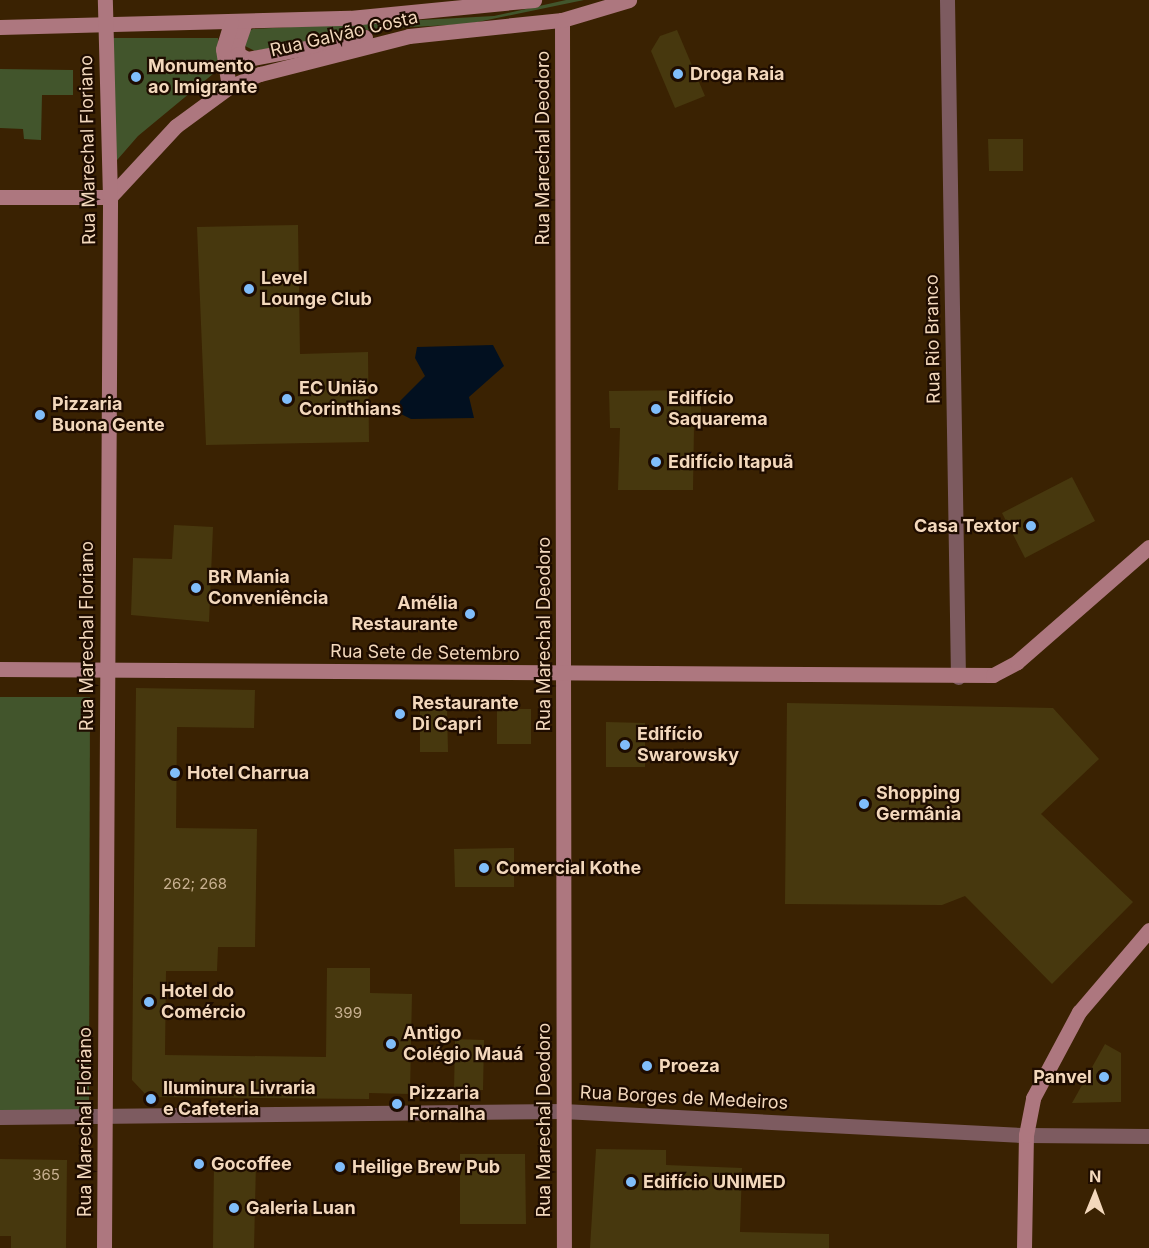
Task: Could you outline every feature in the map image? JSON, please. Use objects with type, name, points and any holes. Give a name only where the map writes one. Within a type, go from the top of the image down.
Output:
[{"type":"street","name":"Rua Marechal Floriano","points":[[104,1248],[110,197],[105,0]]},
{"type":"street","name":"Rua Galvão Costa","points":[[0,27],[350,18],[534,0]]},
{"type":"street","name":"Rua Galvão Costa","points":[[110,197],[156,144],[229,87],[297,62],[409,36],[562,20],[629,0]]},
{"type":"street","name":"Rua Rio Branco","points":[[947,0],[958,677]]},
{"type":"street","name":"Rua Marechal Deodoro","points":[[562,20],[564,1248]]},
{"type":"street","points":[[238,22],[237,45],[241,57],[247,59],[373,36],[409,36]]},
{"type":"street","points":[[229,87],[223,49],[238,22]]},
{"type":"street","points":[[0,197],[110,197]]},
{"type":"street","name":"Rua Sete de Setembro","points":[[0,669],[958,677],[993,675],[1017,662],[1149,547]]},
{"type":"street","points":[[1024,1248],[1026,1135],[1033,1098],[1079,1012],[1149,930]]},
{"type":"street","name":"Rua Borges de Medeiros","points":[[0,1117],[563,1111],[1026,1135],[1149,1136]]},
{"type":"green space","points":[[566,0],[584,0],[468,24],[374,29],[255,51],[243,45],[244,33],[253,29],[494,16]]},
{"type":"green space","points":[[111,38],[218,38],[219,69],[138,136],[111,167]]},
{"type":"green space","points":[[0,69],[73,70],[73,95],[42,95],[41,140],[24,139],[23,129],[0,128]]},
{"type":"green space","points":[[0,697],[90,697],[89,1110],[0,1110]]},
{"type":"water","points":[[493,345],[504,366],[469,397],[474,418],[411,419],[399,413],[400,401],[425,376],[415,358],[417,347]]},
{"type":"building","name":"Droga Raia","points":[[677,30],[705,96],[675,108],[651,51],[660,36]]},
{"type":"building","points":[[988,139],[1023,139],[1023,171],[989,171]]},
{"type":"building","points":[[298,225],[300,354],[368,352],[369,442],[206,445],[197,227]]},
{"type":"building","points":[[701,390],[701,427],[694,427],[693,490],[618,490],[620,428],[610,428],[609,391]]},
{"type":"building","points":[[1072,477],[1095,521],[1025,558],[1002,513]]},
{"type":"building","points":[[174,525],[213,527],[209,622],[131,615],[133,558],[172,559]]},
{"type":"building","points":[[136,688],[255,690],[254,728],[177,727],[176,828],[257,829],[255,947],[218,947],[217,971],[166,971],[165,1055],[326,1057],[327,968],[370,968],[370,993],[412,994],[410,1094],[369,1093],[369,1099],[148,1097],[132,1080]]},
{"type":"building","points":[[787,703],[1053,708],[1099,759],[1041,814],[1133,902],[1052,984],[965,896],[942,905],[785,904]]},
{"type":"building","points":[[420,706],[447,706],[448,752],[420,752]]},
{"type":"building","points":[[497,709],[531,709],[531,744],[497,744]]},
{"type":"building","name":"Edifício Swarowsky","points":[[606,722],[645,723],[645,767],[606,767]]},
{"type":"building","name":"Comercial Kothe","points":[[514,848],[514,887],[455,887],[454,849]]},
{"type":"building","points":[[455,1039],[484,1040],[483,1090],[454,1090]]},
{"type":"building","name":"Panvel","points":[[1105,1044],[1121,1053],[1121,1102],[1072,1103]]},
{"type":"building","points":[[596,1149],[666,1150],[666,1165],[742,1168],[740,1232],[829,1234],[829,1248],[590,1248]]},
{"type":"building","points":[[460,1154],[525,1154],[526,1224],[460,1224]]},
{"type":"building","points":[[0,1159],[67,1160],[66,1248],[11,1248],[11,1236],[0,1236]]},
{"type":"building","name":"Galeria Luan","points":[[214,1162],[256,1163],[254,1248],[213,1248]]},
{"type":"place","name":"Droga Raia","points":[[678,74]]},
{"type":"place","name":"Monumento ao Imigrante","points":[[136,77]]},
{"type":"place","name":"Level Lounge Club","points":[[249,289]]},
{"type":"place","name":"EC União Corinthians","points":[[287,399]]},
{"type":"place","name":"Edifício Saquarema","points":[[656,409]]},
{"type":"place","name":"Pizzaria Buona Gente","points":[[40,415]]},
{"type":"place","name":"Edifício Itapuã","points":[[656,462]]},
{"type":"place","name":"Casa Textor","points":[[1031,526]]},
{"type":"place","name":"BR Mania Conveniência","points":[[196,588]]},
{"type":"place","name":"Amélia Restaurante","points":[[470,614]]},
{"type":"place","name":"Restaurante Di Capri","points":[[400,714]]},
{"type":"place","name":"Edifício Swarowsky","points":[[625,745]]},
{"type":"place","name":"Hotel Charrua","points":[[175,773]]},
{"type":"place","name":"Shopping Germânia","points":[[864,804]]},
{"type":"place","name":"Comercial Kothe","points":[[484,868]]},
{"type":"place","name":"Hotel do Comércio","points":[[149,1002]]},
{"type":"place","name":"Antigo Colégio Mauá","points":[[391,1044]]},
{"type":"place","name":"Proeza","points":[[647,1066]]},
{"type":"place","name":"Panvel","points":[[1104,1077]]},
{"type":"place","name":"Iluminura Livraria e Cafeteria","points":[[151,1099]]},
{"type":"place","name":"Pizzaria Fornalha","points":[[397,1104]]},
{"type":"place","name":"Gocoffee","points":[[199,1164]]},
{"type":"place","name":"Heilige Brew Pub","points":[[340,1167]]},
{"type":"place","name":"Edifício UNIMED","points":[[631,1182]]},
{"type":"place","name":"Galeria Luan","points":[[234,1208]]}]
